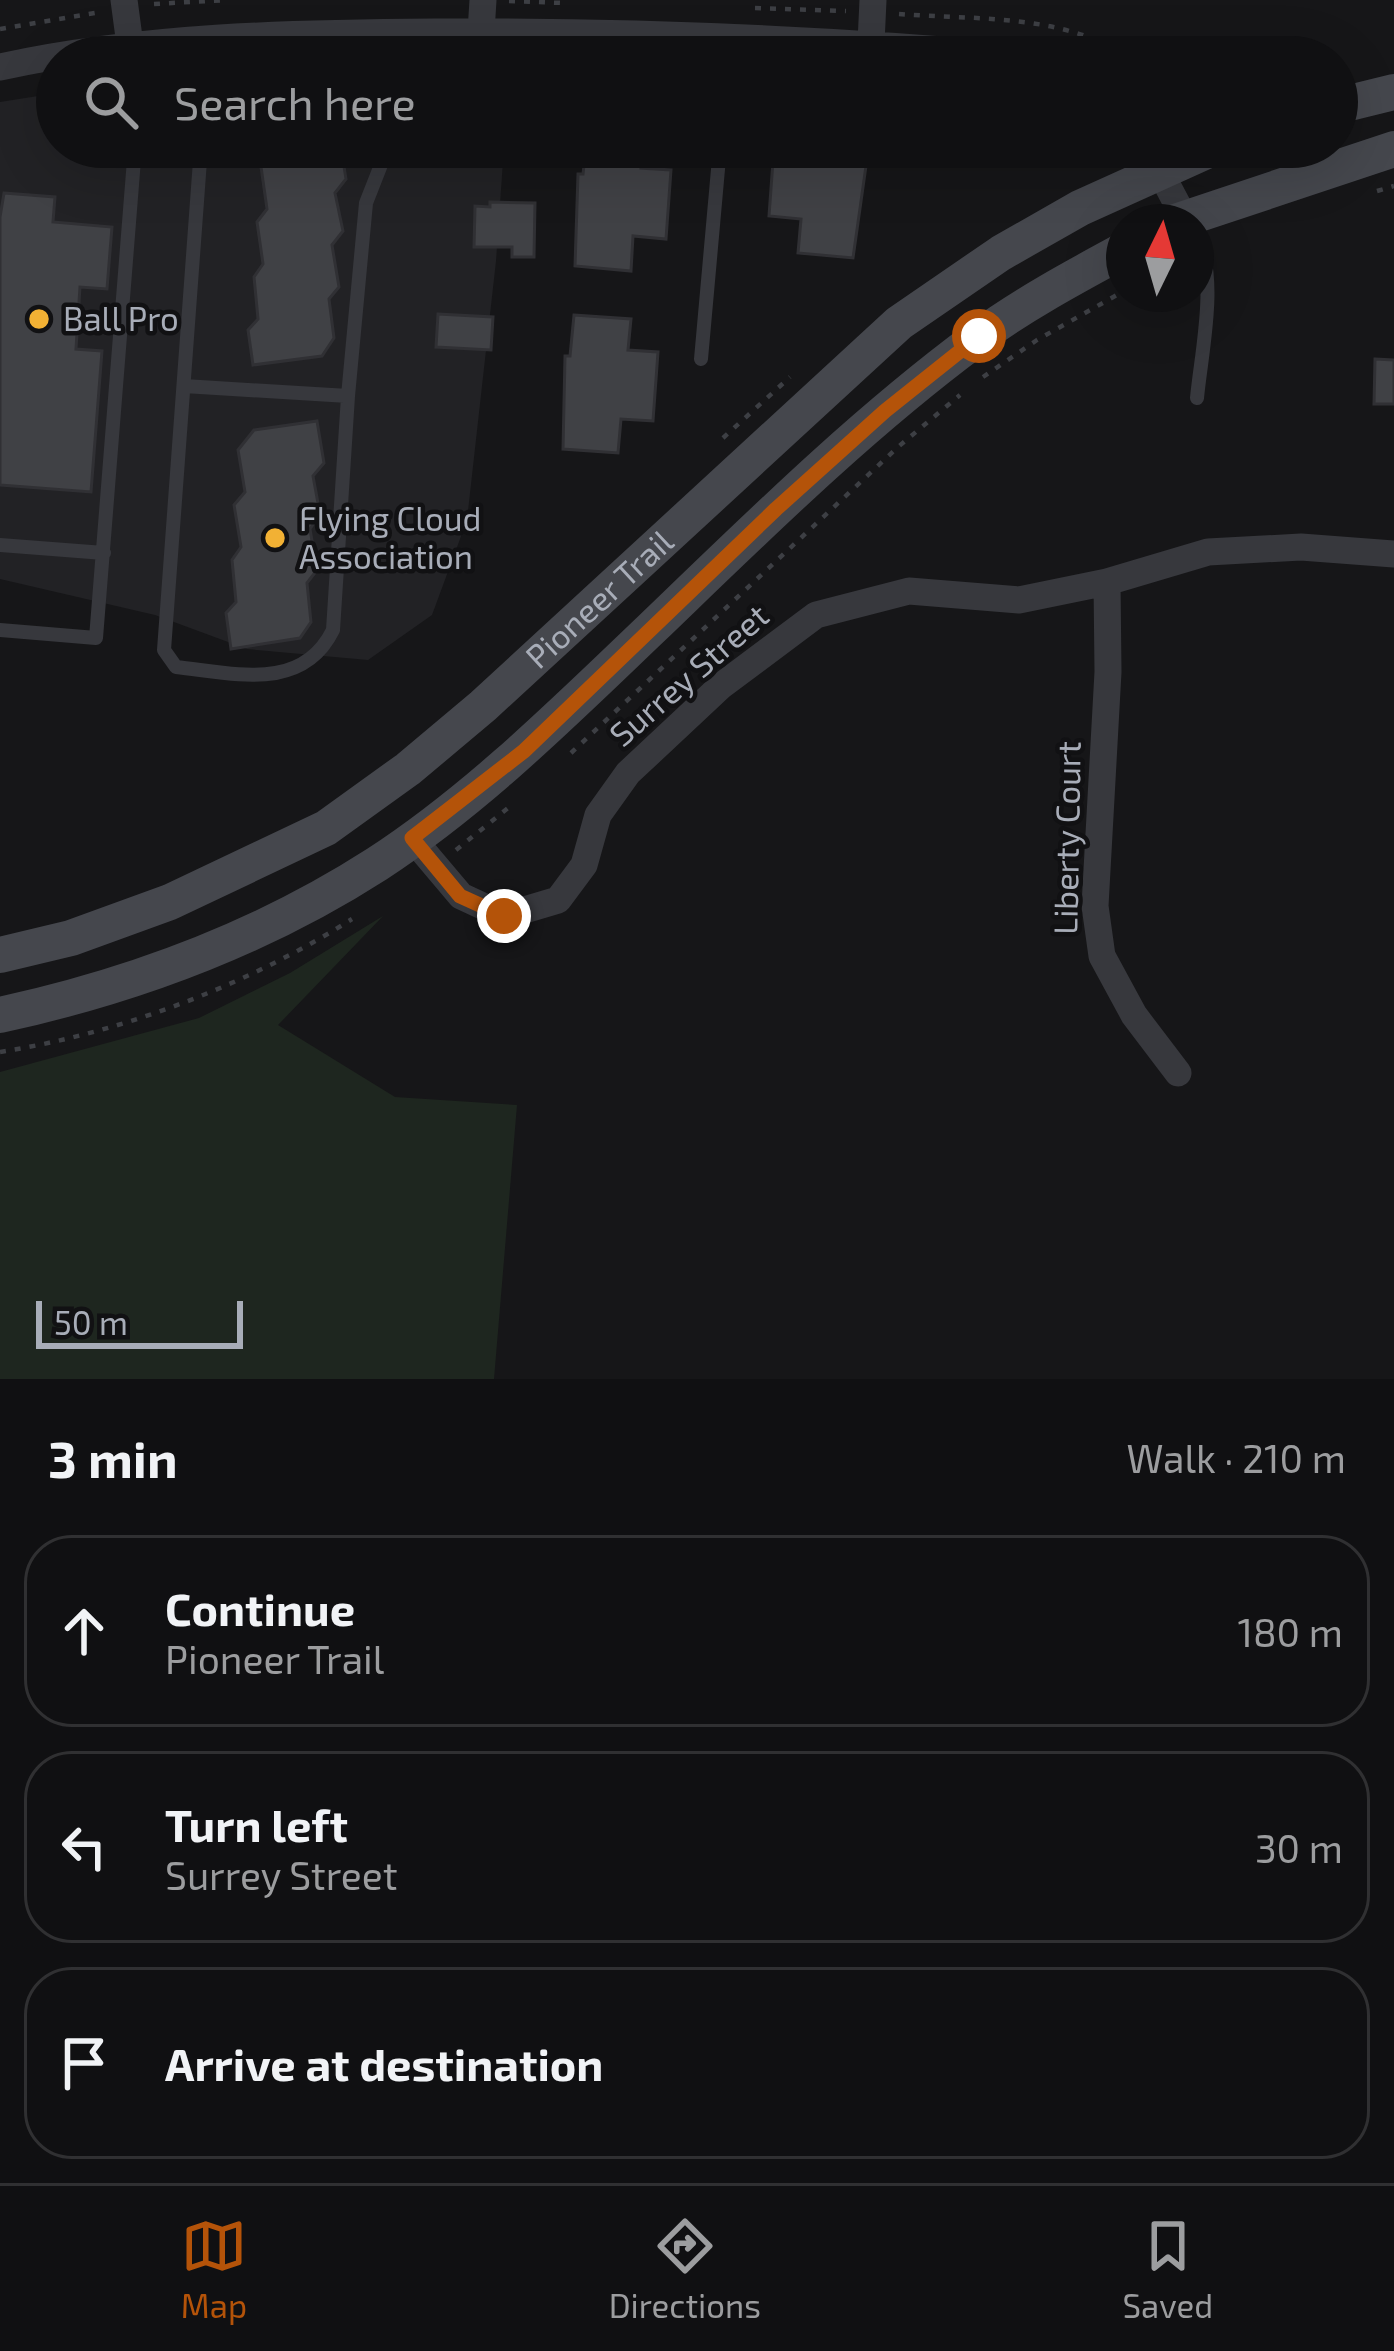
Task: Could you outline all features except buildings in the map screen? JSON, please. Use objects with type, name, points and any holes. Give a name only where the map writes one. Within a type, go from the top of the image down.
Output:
[{"type":"main road","points":[[1358,101],[1394,92]]},
{"type":"main road","points":[[1358,162],[1394,149]]},
{"type":"main road","name":"Pioneer Trail","points":[[0,956],[71,938],[170,902],[326,828],[408,769],[483,706],[898,323],[1138,168]]},
{"type":"main road","points":[[1214,214],[1342,168]]},
{"type":"main road","name":"Pioneer Trail","points":[[0,1015],[76,998],[184,962],[286,916],[376,865],[524,751],[885,411],[979,336],[1106,261]]},
{"type":"street","points":[[124,0],[128,36]]},
{"type":"street","points":[[482,0],[482,32]]},
{"type":"street","points":[[871,36],[873,0]]},
{"type":"street","points":[[432,36],[482,32],[552,36]]},
{"type":"street","points":[[0,67],[36,63]]},
{"type":"street","points":[[1158,168],[1175,204]]},
{"type":"street","name":"Surrey Street","points":[[412,838],[460,896],[504,916],[557,900],[584,865],[598,815],[628,773],[721,686],[816,615],[909,591],[1018,600],[1107,582],[1208,551],[1301,547],[1394,554]]},
{"type":"street","name":"Liberty Court","points":[[1107,582],[1108,671],[1095,905],[1102,956],[1134,1015],[1178,1072]]},
{"type":"lane","points":[[0,631],[96,638],[133,168]]},
{"type":"lane","points":[[200,168],[164,650],[176,667],[244,674],[290,671],[309,663],[333,630],[366,203],[380,168]]},
{"type":"lane","points":[[701,359],[718,168]]},
{"type":"lane","points":[[1197,398],[1205,312]]},
{"type":"lane","points":[[184,386],[348,396]]},
{"type":"lane","points":[[0,545],[104,554]]},
{"type":"path","points":[[718,443],[804,365]]},
{"type":"shaded area","points":[[36,96],[36,168],[503,168],[467,520],[432,615],[368,660],[247,649],[155,615],[0,579],[0,102]]},
{"type":"shaded area","points":[[383,916],[278,1025],[395,1097],[517,1105],[494,1379],[0,1379],[0,1072],[199,1018],[290,973]]},
{"type":"place","name":"Ball Pro","points":[[39,319]]},
{"type":"place","name":"Flying Cloud Association","points":[[275,538]]},
{"type":"route","points":[[504,916],[460,896],[412,838],[524,751],[776,509],[885,411],[979,336]]}]
